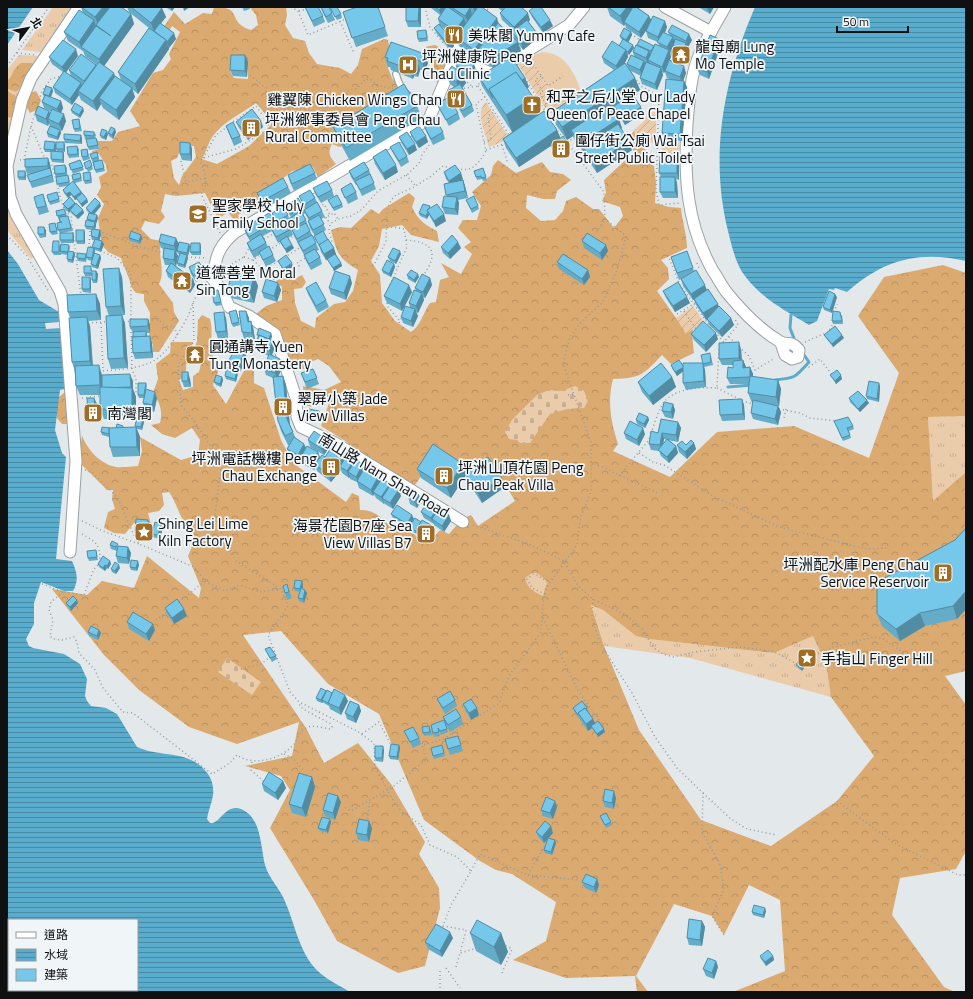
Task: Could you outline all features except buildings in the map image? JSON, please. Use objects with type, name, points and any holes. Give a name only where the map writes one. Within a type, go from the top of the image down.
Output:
[{"type":"street","points":[[70,552],[75,468],[63,300],[16,214],[10,197],[7,180],[8,159],[22,100],[31,78],[79,7]]},
{"type":"street","points":[[210,276],[215,269],[217,258],[225,241],[234,233],[429,119],[450,69],[454,54],[482,7]]},
{"type":"street","points":[[454,54],[484,71],[492,73],[569,25],[584,7]]},
{"type":"street","points":[[665,7],[711,32]]},
{"type":"street","points":[[725,7],[698,59],[689,98],[685,179],[691,215],[702,251],[726,292],[745,314],[781,344],[789,343],[796,346]]},
{"type":"street","name":"南山路 Nam Shan Road","points":[[210,276],[223,291],[229,306],[249,316],[275,334],[296,398],[297,416],[301,427],[335,443],[463,522]]},
{"type":"lane","points":[[396,74],[406,95],[413,99],[426,101],[438,97]]},
{"type":"path","points":[[7,66],[49,7]]},
{"type":"path","points":[[291,7],[298,11],[308,35],[348,18]]},
{"type":"path","points":[[425,7],[430,27],[454,54]]},
{"type":"path","points":[[298,11],[313,8]]},
{"type":"path","points":[[340,21],[354,53]]},
{"type":"path","points":[[629,32],[640,40],[634,52]]},
{"type":"path","points":[[17,52],[45,56]]},
{"type":"path","points":[[531,60],[548,86],[563,76]]},
{"type":"path","points":[[450,69],[473,87]]},
{"type":"path","points":[[478,86],[484,71]]},
{"type":"path","points":[[630,74],[646,89],[659,96],[656,190],[659,205],[683,202]]},
{"type":"path","points":[[250,75],[266,88],[269,114]]},
{"type":"path","points":[[8,159],[24,160],[31,126],[42,91],[51,79],[63,76]]},
{"type":"path","points":[[541,76],[535,80],[543,92],[540,94],[547,105],[544,108]]},
{"type":"path","points":[[525,78],[567,142],[604,192],[605,219],[596,233]]},
{"type":"path","points":[[263,116],[269,114],[271,115],[277,111],[298,108],[315,114],[320,113],[346,91],[358,88],[365,79],[372,80],[377,85],[400,90],[402,89]]},
{"type":"path","points":[[438,97],[478,86]]},
{"type":"path","points":[[478,86],[512,140]]},
{"type":"path","points":[[633,98],[646,89]]},
{"type":"path","points":[[485,97],[476,104],[486,150]]},
{"type":"path","points":[[203,158],[236,149],[270,128],[256,106],[216,135],[203,158],[200,160],[207,178],[205,189],[201,194],[214,223],[225,241]]},
{"type":"path","points":[[484,142],[491,140],[488,116],[494,112]]},
{"type":"path","points":[[7,235],[26,255],[47,292],[63,300],[81,297],[71,217],[63,207],[52,165],[43,155],[31,126]]},
{"type":"path","points":[[567,142],[580,133]]},
{"type":"path","points":[[375,263],[386,241],[387,210],[391,200],[396,195],[430,177],[443,166],[466,171],[477,166],[486,150],[507,142]]},
{"type":"path","points":[[330,224],[338,219],[351,216],[361,210],[378,191],[406,175],[420,162],[422,155],[430,144]]},
{"type":"path","points":[[502,145],[508,164]]},
{"type":"path","points":[[181,161],[186,182],[207,178]]},
{"type":"path","points":[[406,175],[415,185]]},
{"type":"path","points":[[317,208],[324,204],[330,215]]},
{"type":"path","points":[[319,221],[334,213],[338,219]]},
{"type":"path","points":[[326,218],[330,224],[329,231],[332,242],[326,246]]},
{"type":"path","points":[[345,808],[351,810],[394,786],[427,759],[422,745],[435,742],[448,736],[499,703],[509,676],[541,632],[545,594],[549,583],[577,544],[581,516],[591,492],[591,442],[563,364],[570,337],[582,321],[602,303],[617,270],[626,236],[605,219]]},
{"type":"path","points":[[386,228],[393,227],[404,229],[407,247],[405,254],[385,295],[388,307],[400,322],[403,315]]},
{"type":"path","points":[[73,230],[79,230]]},
{"type":"path","points":[[84,230],[100,231],[140,247],[172,254]]},
{"type":"path","points":[[90,231],[89,246],[117,258],[131,274],[132,369],[136,379],[136,394],[129,394]]},
{"type":"path","points":[[260,242],[279,231]]},
{"type":"path","points":[[253,260],[300,233]]},
{"type":"path","points":[[406,240],[422,243],[430,247],[434,257],[432,264],[421,279]]},
{"type":"path","points":[[224,268],[244,257],[247,249],[254,246]]},
{"type":"path","points":[[264,270],[301,246]]},
{"type":"path","points":[[668,254],[680,284],[706,323],[724,342]]},
{"type":"path","points":[[184,256],[217,258]]},
{"type":"path","points":[[274,279],[299,266],[297,263],[309,256]]},
{"type":"path","points":[[244,257],[253,260],[282,288]]},
{"type":"path","points":[[97,371],[132,369],[158,359],[177,335],[193,303],[197,291],[210,276]]},
{"type":"path","points":[[680,284],[685,282]]},
{"type":"path","points":[[677,314],[698,301]]},
{"type":"path","points":[[63,592],[51,602],[49,610],[53,620],[50,636],[53,639],[62,640],[74,637],[77,642],[79,653],[95,670],[103,688],[123,712],[133,713],[212,774],[230,763],[237,755],[252,762],[284,754],[294,743],[301,731],[308,727],[332,728],[331,724],[303,709],[290,692],[268,635],[288,606],[281,589],[236,561],[224,541],[215,514],[221,468],[216,454],[194,421],[181,406],[178,364],[194,341],[193,303]]},
{"type":"path","points":[[834,314],[837,304]]},
{"type":"path","points":[[683,310],[697,331],[702,327]]},
{"type":"path","points":[[143,321],[148,321],[156,316],[163,325],[169,327],[174,326],[177,335]]},
{"type":"path","points":[[796,346],[828,332],[833,324],[834,318]]},
{"type":"path","points":[[706,323],[711,319]]},
{"type":"path","points":[[124,322],[137,321]]},
{"type":"path","points":[[101,322],[103,371]]},
{"type":"path","points":[[87,323],[109,322]]},
{"type":"path","points":[[717,388],[719,347],[731,334]]},
{"type":"path","points":[[729,337],[749,356],[755,370],[779,356],[781,344]]},
{"type":"path","points":[[805,362],[809,367],[820,359],[833,376]]},
{"type":"path","points":[[619,476],[648,441],[661,405],[678,392],[717,388],[732,397],[757,405]]},
{"type":"path","points":[[568,395],[574,394]]},
{"type":"path","points":[[71,398],[107,396]]},
{"type":"path","points":[[776,408],[786,409],[810,418],[837,421]]},
{"type":"path","points":[[786,409],[784,418],[786,419]]},
{"type":"path","points":[[639,452],[653,462],[664,465],[713,496],[779,526],[867,549],[887,548]]},
{"type":"path","points":[[591,462],[658,493]]},
{"type":"path","points":[[75,468],[93,473],[118,498],[132,532],[139,544]]},
{"type":"path","points":[[72,516],[104,531],[194,567],[205,581],[225,591],[240,586],[260,592],[281,589]]},
{"type":"path","points":[[463,522],[531,545],[564,561],[578,586],[593,599],[626,615],[642,629],[654,648],[663,654],[673,656],[738,647],[773,651],[797,664],[827,649],[873,637],[882,638],[922,666]]},
{"type":"path","points":[[42,584],[63,592],[84,595],[100,561],[100,549],[96,542],[72,528]]},
{"type":"path","points":[[545,594],[532,588],[527,579],[533,574],[549,583]]},
{"type":"path","points":[[175,605],[205,581]]},
{"type":"path","points":[[593,599],[592,618],[600,643],[632,693],[655,737],[677,768],[731,819],[747,829],[778,834]]},
{"type":"path","points":[[156,620],[169,610]]},
{"type":"path","points":[[543,618],[578,692],[604,728]]},
{"type":"path","points":[[241,668],[260,664],[275,654]]},
{"type":"path","points":[[299,702],[362,734],[374,743],[375,767],[402,812],[420,825],[430,845],[457,857],[471,871]]},
{"type":"path","points":[[362,734],[379,722],[391,745]]},
{"type":"path","points":[[284,754],[293,758],[303,770]]},
{"type":"path","points":[[252,762],[251,770],[265,783]]},
{"type":"path","points":[[703,793],[702,832],[720,864],[724,889],[712,916],[724,935]]},
{"type":"path","points":[[367,823],[370,799]]},
{"type":"path","points":[[837,802],[894,843],[958,875],[966,875]]},
{"type":"path","points":[[528,875],[545,845]]},
{"type":"path","points":[[456,966],[466,930],[443,926],[451,904],[480,854],[528,875],[579,880]]},
{"type":"path","points":[[460,953],[474,949],[478,944]]},
{"type":"path","points":[[502,973],[512,949],[505,945]]},
{"type":"path","points":[[446,968],[460,988]]},
{"type":"path","points":[[440,969],[440,992]]},
{"type":"green space","points":[[53,7],[72,7],[41,52],[22,50]]},
{"type":"green space","points":[[214,7],[228,9],[233,13],[238,23],[251,30],[258,25],[256,15],[251,9],[252,7],[286,7],[287,15],[285,25],[293,38],[305,41],[309,53],[317,64],[340,68],[351,74],[358,65],[362,49],[384,39],[388,40],[389,47],[393,53],[388,68],[392,78],[402,93],[352,141],[340,147],[332,144],[330,155],[336,164],[318,177],[313,167],[292,171],[281,180],[274,183],[272,188],[261,196],[259,208],[255,208],[249,199],[243,202],[244,211],[238,215],[240,222],[233,219],[228,212],[218,219],[205,193],[176,196],[165,194],[161,211],[165,217],[159,224],[145,221],[141,229],[151,239],[161,241],[160,251],[162,274],[159,284],[173,303],[174,312],[179,321],[159,352],[153,352],[153,344],[149,340],[150,313],[144,301],[144,294],[136,293],[133,289],[121,258],[108,252],[102,245],[98,218],[104,204],[97,195],[101,187],[99,177],[107,172],[106,165],[99,154],[93,155],[92,151],[99,149],[98,141],[112,141],[118,132],[140,126],[130,111],[153,73],[163,70],[171,59],[169,54],[180,32],[172,26],[169,31],[163,28],[174,12],[185,24],[203,13],[212,14]],"holes":[[[233,59],[248,62],[248,79],[234,78],[230,71]],[[256,103],[267,116],[271,125],[249,146],[217,164],[202,159],[211,139],[227,122]],[[182,146],[194,146],[196,157],[182,176],[179,185],[174,178],[171,161],[177,158]]]},
{"type":"green space","points":[[435,45],[445,50],[448,59],[439,84],[434,78],[434,54],[425,47]]},
{"type":"green space","points":[[543,52],[557,56],[567,64],[575,76],[580,89],[577,95],[560,107],[528,57]]},
{"type":"green space","points":[[19,55],[38,56],[17,100],[7,139],[7,70]]},
{"type":"green space","points":[[528,57],[560,107],[549,114],[517,63]]},
{"type":"green space","points":[[21,63],[32,63],[35,67],[31,84],[21,87],[16,92],[8,89],[7,81],[15,68]]},
{"type":"green space","points":[[7,90],[20,100],[14,118],[7,117]]},
{"type":"green space","points":[[36,91],[41,100],[38,109],[30,113],[26,106],[29,93]]},
{"type":"green space","points":[[486,102],[510,139],[489,147],[481,117],[481,111]]},
{"type":"green space","points":[[648,112],[656,112],[656,143],[640,142],[633,131],[643,122]]},
{"type":"green space","points":[[635,129],[647,153],[646,160],[654,166],[656,183],[655,203],[669,207],[681,208],[687,248],[661,260],[668,268],[669,279],[657,291],[684,327],[695,323],[692,334],[694,353],[671,364],[662,355],[641,374],[630,378],[613,379],[610,404],[613,428],[618,444],[613,451],[670,477],[717,432],[794,426],[869,458],[899,373],[858,316],[884,277],[943,265],[966,273],[966,416],[928,417],[933,501],[966,472],[966,545],[925,626],[966,609],[966,671],[945,676],[966,705],[966,851],[956,869],[900,878],[892,915],[944,987],[955,992],[733,992],[785,971],[780,900],[749,885],[724,935],[712,916],[674,904],[636,976],[648,992],[637,992],[635,976],[566,978],[513,960],[546,941],[556,902],[512,874],[496,870],[480,861],[424,820],[379,714],[328,684],[281,631],[243,635],[306,728],[324,763],[358,743],[391,784],[425,842],[419,854],[439,888],[440,908],[425,966],[398,973],[337,941],[270,828],[290,790],[281,776],[245,766],[292,756],[299,722],[237,744],[189,727],[139,690],[104,655],[52,589],[87,595],[102,581],[134,588],[147,556],[199,598],[201,588],[188,556],[194,538],[169,492],[162,493],[164,505],[159,511],[148,513],[151,524],[134,523],[125,534],[114,533],[104,528],[108,512],[115,509],[112,499],[113,490],[107,490],[78,461],[82,436],[95,456],[105,463],[116,467],[138,466],[142,451],[140,437],[181,460],[198,455],[200,440],[192,428],[175,438],[162,434],[151,425],[160,423],[161,419],[160,407],[153,393],[158,379],[156,364],[170,353],[171,342],[193,342],[186,365],[186,376],[179,380],[183,390],[193,387],[193,376],[199,372],[202,360],[194,350],[197,341],[198,320],[202,315],[210,319],[212,333],[212,355],[219,369],[213,385],[226,404],[246,367],[251,364],[254,369],[254,383],[264,388],[281,440],[293,463],[346,502],[352,493],[359,496],[360,510],[375,513],[394,530],[405,529],[423,540],[433,538],[440,530],[449,534],[462,519],[471,515],[478,526],[515,501],[493,464],[472,476],[436,451],[416,484],[410,487],[355,452],[347,442],[321,426],[329,403],[313,400],[311,407],[305,405],[303,386],[324,390],[341,382],[329,366],[318,359],[306,364],[307,368],[299,370],[288,366],[284,353],[251,318],[266,306],[282,300],[282,287],[276,281],[283,277],[293,280],[302,275],[306,282],[302,288],[294,289],[295,303],[301,321],[315,328],[316,318],[334,304],[345,302],[353,291],[358,270],[346,262],[339,254],[331,230],[340,227],[351,228],[371,209],[379,214],[383,209],[409,193],[415,198],[412,207],[414,212],[422,222],[437,231],[439,242],[411,235],[402,225],[382,229],[379,246],[371,261],[380,275],[382,303],[395,321],[411,332],[420,322],[430,303],[436,302],[440,280],[449,277],[441,263],[461,274],[472,254],[464,247],[471,242],[458,228],[463,220],[477,220],[481,206],[472,192],[491,175],[493,166],[498,160],[516,173],[542,162],[550,172],[563,174],[571,180],[557,191],[555,199],[543,199],[527,195],[526,208],[541,221],[555,220],[563,211],[566,201],[576,197],[593,209],[599,209],[614,228],[623,216],[620,207],[602,201],[606,193],[604,180],[634,152],[628,139]],"holes":[[[591,605],[603,610],[636,636],[649,639],[774,653],[813,636],[826,664],[831,697],[874,756],[837,801],[771,846],[701,820],[639,730],[604,646]]]},
{"type":"green space","points":[[662,141],[679,143],[679,160],[662,160]]},
{"type":"green space","points":[[7,204],[35,256],[31,259],[7,230]]},
{"type":"green space","points":[[693,306],[704,322],[686,334],[676,318]]},
{"type":"green space","points":[[575,386],[584,391],[588,401],[584,408],[567,409],[550,414],[530,443],[520,443],[517,440],[509,439],[505,432],[512,420],[537,395],[549,390],[562,391]]},
{"type":"green space","points":[[65,392],[69,398],[70,421],[67,424],[62,424],[57,418],[54,407],[59,397]]},
{"type":"green space","points":[[966,416],[966,472],[933,502],[928,417]]},
{"type":"green space","points":[[532,573],[537,573],[548,582],[543,596],[534,591],[527,584],[525,578]]},
{"type":"green space","points":[[591,605],[603,610],[636,636],[649,639],[774,653],[813,636],[826,664],[831,697],[690,658],[604,646]]},
{"type":"green space","points":[[227,658],[261,682],[252,695],[218,672]]},
{"type":"water","points":[[7,7],[33,7],[7,45]]},
{"type":"water","points":[[755,7],[966,7],[966,261],[932,257],[902,260],[874,272],[847,292],[835,288],[834,290],[829,289],[817,321],[809,325],[767,298],[745,276],[734,254],[722,202],[720,145],[728,89],[744,34]]},
{"type":"water","points":[[7,250],[18,264],[39,300],[59,312],[59,322],[45,323],[46,329],[61,328],[65,389],[60,390],[55,430],[62,453],[66,457],[56,559],[72,561],[77,576],[73,591],[64,591],[41,582],[34,603],[34,624],[26,639],[29,646],[64,654],[80,664],[87,679],[85,696],[87,701],[91,706],[106,708],[117,714],[137,747],[184,757],[201,766],[208,774],[213,786],[207,819],[210,823],[214,823],[232,809],[237,808],[243,810],[249,815],[254,821],[260,836],[266,868],[288,907],[300,942],[308,959],[321,974],[350,992],[7,992]]},
{"type":"waterway","points":[[791,315],[790,328],[795,341]]},
{"type":"waterway","points":[[775,380],[791,378],[801,371],[809,362],[802,352]]},
{"type":"waterway","points":[[728,387],[752,385]]},
{"type":"place","name":"美味閣 Yummy Cafe","points":[[454,35]]},
{"type":"place","name":"龍母廟 Lung Mo Temple","points":[[681,55]]},
{"type":"place","name":"坪洲健康院 Peng Chau Clinic","points":[[408,65]]},
{"type":"place","name":"雞翼陳 Chicken Wings Chan","points":[[456,99]]},
{"type":"place","name":"和平之后小堂 Our Lady Queen of Peace Chapel","points":[[532,105]]},
{"type":"place","name":"坪洲鄉事委員會 Peng Chau Rural Committee","points":[[251,128]]},
{"type":"place","name":"圍仔街公廁 Wai Tsai Street Public Toilet","points":[[561,149]]},
{"type":"place","name":"聖家學校 Holy Family School","points":[[198,214]]},
{"type":"place","name":"道德善堂 Moral Sin Tong","points":[[182,281]]},
{"type":"place","name":"圓通講寺 Yuen Tung Monastery","points":[[195,355]]},
{"type":"place","name":"翠屏小築 Jade View Villas","points":[[283,407]]},
{"type":"place","name":"南灣閣","points":[[93,413]]},
{"type":"place","name":"坪洲電話機樓 Peng Chau Exchange","points":[[331,467]]},
{"type":"place","name":"坪洲山頂花園 Peng Chau Peak Villa","points":[[444,476]]},
{"type":"place","name":"Shing Lei Lime Kiln Factory","points":[[144,532]]},
{"type":"place","name":"海景花園B7座 Sea View Villas B7","points":[[426,534]]},
{"type":"place","name":"坪洲配水庫 Peng Chau Service Reservoir","points":[[943,573]]},
{"type":"place","name":"手指山 Finger Hill","points":[[807,658]]}]
